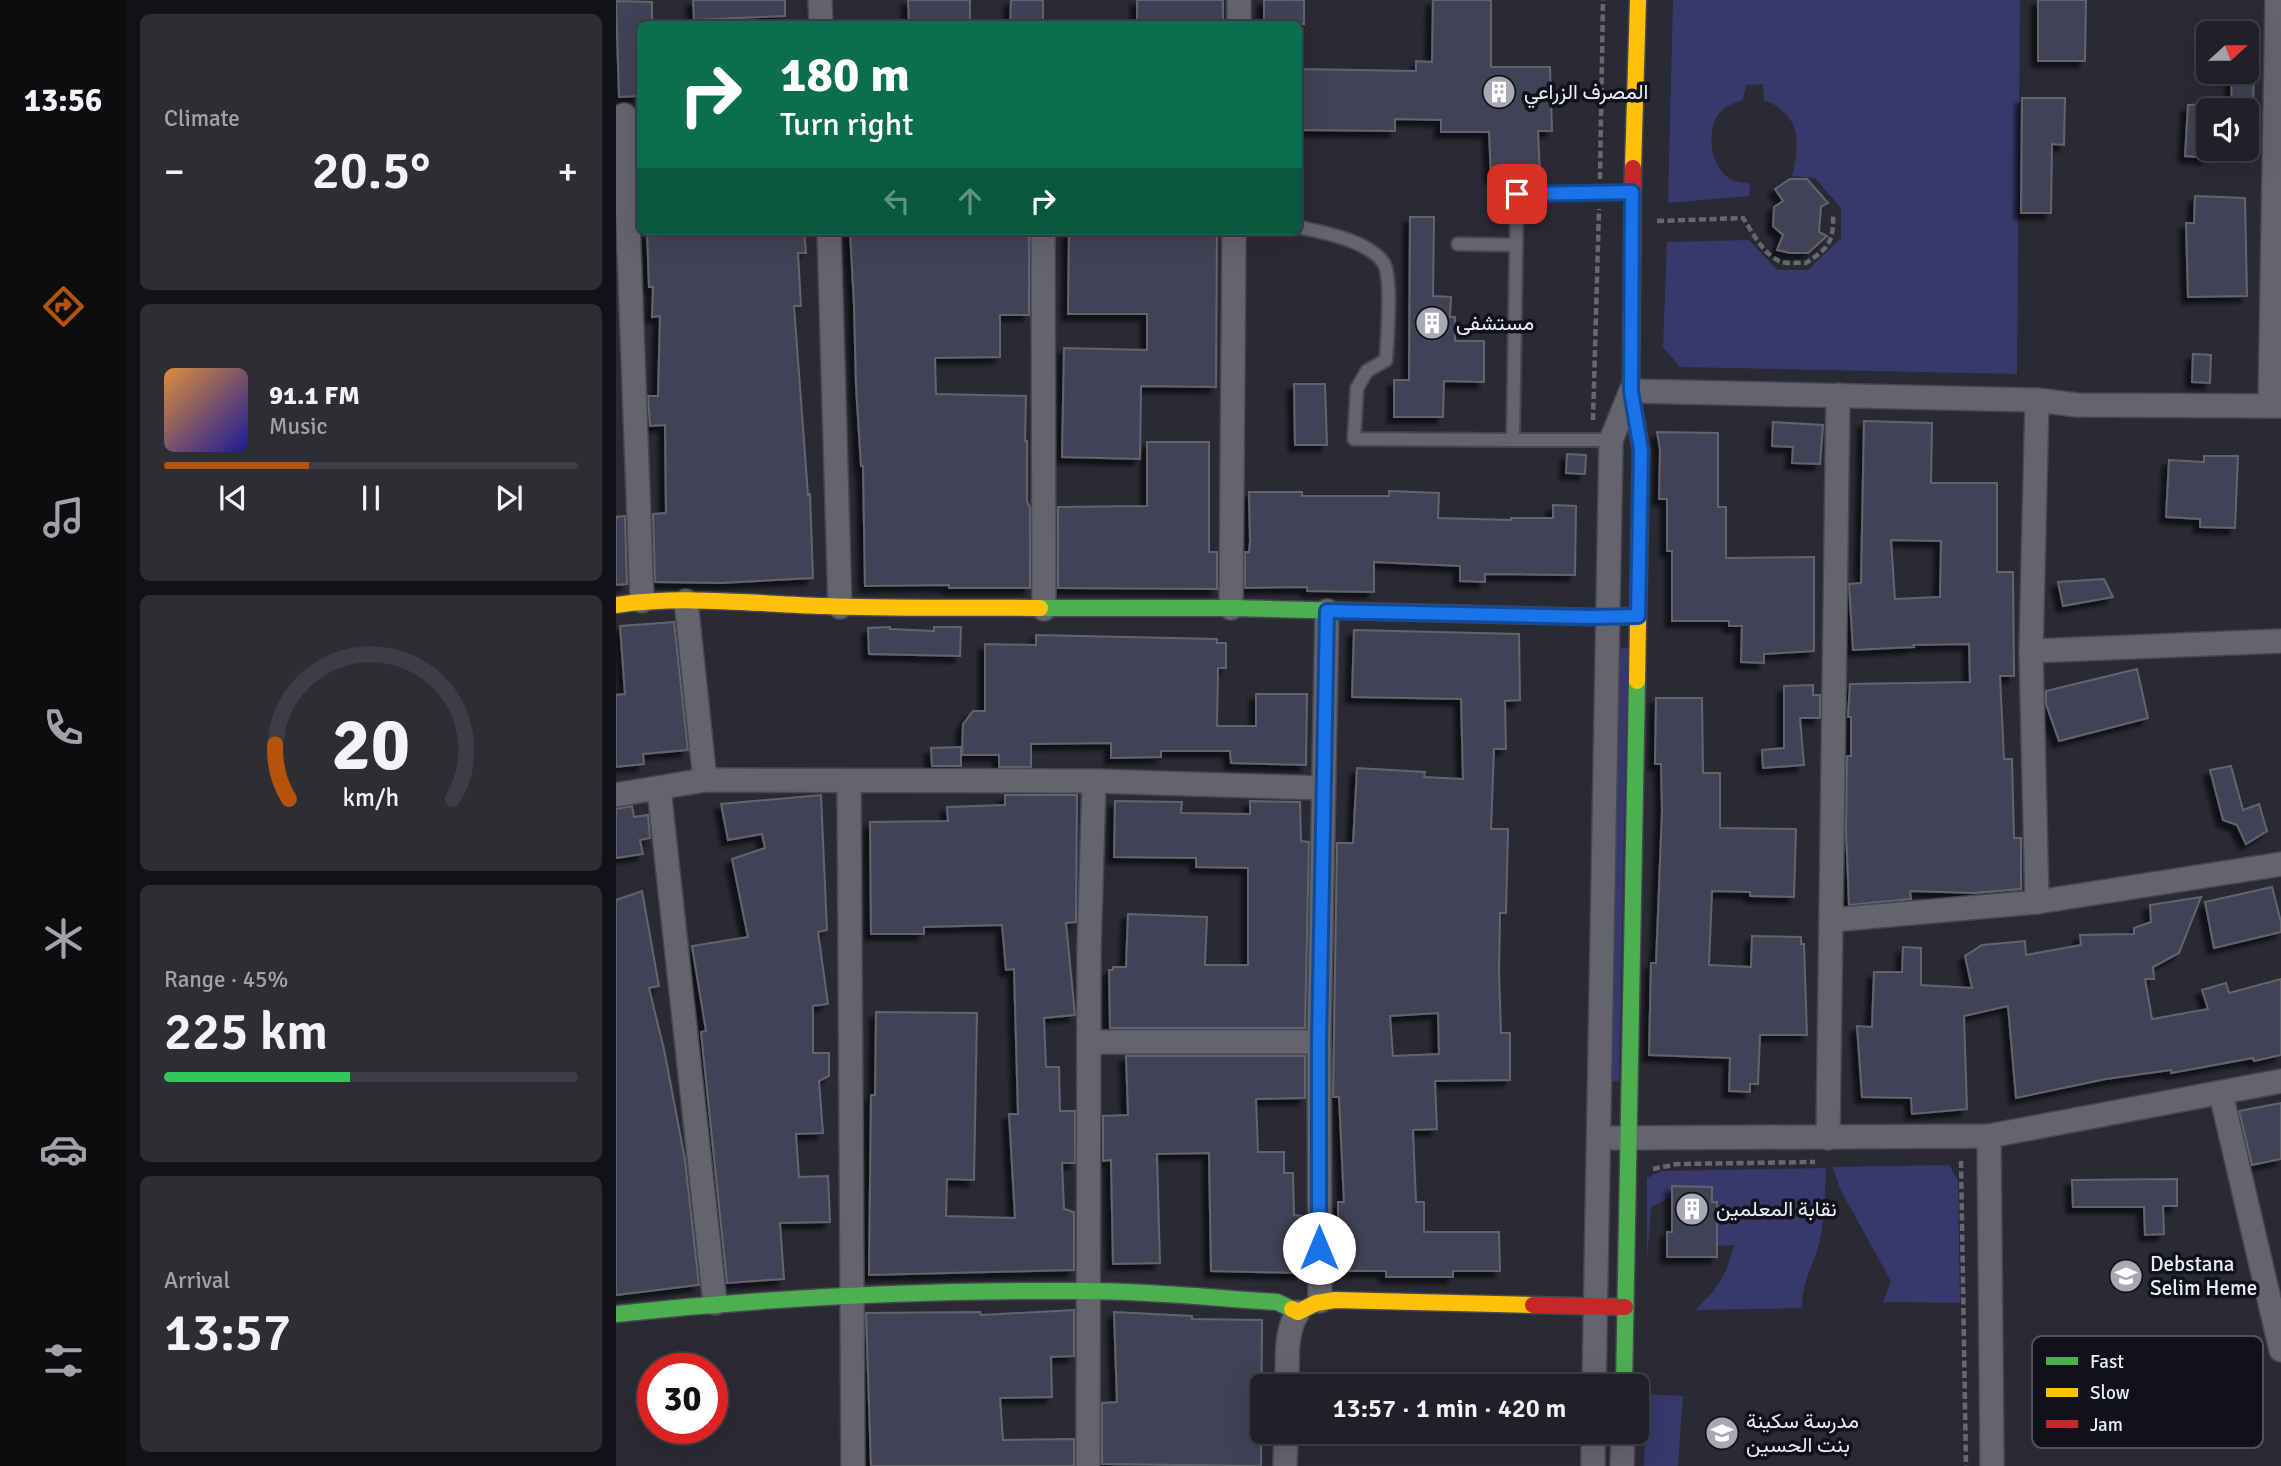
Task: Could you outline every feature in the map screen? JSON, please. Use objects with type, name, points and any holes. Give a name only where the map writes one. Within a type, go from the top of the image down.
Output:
[{"type":"street","points":[[820,0],[821,21]]},
{"type":"street","points":[[1239,0],[1239,21]]},
{"type":"street","points":[[1624,1374],[1641,450],[1631,391],[1637,0]]},
{"type":"street","points":[[1631,391],[2037,400],[2077,405],[2276,406],[2277,0]]},
{"type":"street","points":[[627,115],[642,601]]},
{"type":"street","points":[[829,235],[841,607]]},
{"type":"street","points":[[1043,235],[1044,610]]},
{"type":"street","points":[[1231,608],[1234,235]]},
{"type":"street","points":[[1594,1374],[1608,617],[1602,440],[1631,391]]},
{"type":"street","points":[[1828,1138],[1838,395]]},
{"type":"street","points":[[2036,902],[2031,651],[2037,400]]},
{"type":"street","points":[[616,605],[642,601],[686,601],[841,607],[1044,610],[1231,608],[1638,616]]},
{"type":"street","points":[[686,601],[705,780]]},
{"type":"street","points":[[1320,1301],[1319,1042],[1327,611]]},
{"type":"street","points":[[2031,651],[2281,641]]},
{"type":"street","points":[[616,795],[705,780],[1094,781],[1323,788]]},
{"type":"street","points":[[849,781],[853,1466]]},
{"type":"street","points":[[1088,1466],[1089,950],[1094,781]]},
{"type":"street","points":[[659,789],[715,1303]]},
{"type":"street","points":[[1832,920],[2036,902],[2281,864]]},
{"type":"street","points":[[1090,1042],[1319,1042]]},
{"type":"street","points":[[1600,1138],[1989,1136],[2281,1082]]},
{"type":"street","points":[[2221,1094],[2275,1293],[2281,1350]]},
{"type":"street","points":[[1989,1136],[1992,1466]]},
{"type":"street","points":[[616,1314],[715,1303],[851,1294],[1089,1291],[1277,1302],[1298,1312]]},
{"type":"street","points":[[1287,1374],[1288,1337],[1292,1322],[1298,1312],[1320,1301],[1625,1307]]},
{"type":"street","points":[[1285,1466],[1286,1444]]},
{"type":"street","points":[[1593,1444],[1593,1466]]},
{"type":"street","points":[[1622,1466],[1623,1444]]},
{"type":"lane","points":[[1513,440],[1517,194],[1632,192]]},
{"type":"lane","points":[[1302,229],[1324,232],[1371,250],[1385,264],[1388,281],[1386,360],[1367,371],[1357,388],[1353,439],[1602,440]]},
{"type":"lane","points":[[1458,244],[1516,245]]},
{"type":"path","points":[[1602,440],[1599,193],[1603,0]]},
{"type":"path","points":[[1660,234],[1661,208]]},
{"type":"path","points":[[1632,222],[1743,218],[1768,252],[1782,262],[1806,263],[1830,243],[1833,216]]},
{"type":"path","points":[[1949,1161],[1962,1161],[1966,1466]]},
{"type":"path","points":[[1649,1169],[1676,1164],[1826,1162]]},
{"type":"shaded area","points":[[1673,0],[2020,0],[2017,374],[1680,367],[1663,347],[1667,242],[1749,240],[1777,270],[1808,270],[1841,238],[1841,208],[1815,178],[1792,176],[1797,141],[1795,131],[1786,113],[1764,100],[1763,84],[1746,85],[1743,100],[1723,109],[1713,126],[1712,147],[1719,168],[1734,181],[1750,184],[1749,196],[1668,203]]},
{"type":"shaded area","points":[[1620,648],[1628,648],[1619,1081],[1610,1081]]},
{"type":"shaded area","points":[[1949,1165],[1958,1180],[1960,1303],[1883,1302],[1891,1281],[1840,1189],[1833,1167]]},
{"type":"shaded area","points":[[1826,1168],[1821,1235],[1806,1283],[1802,1308],[1695,1310],[1720,1281],[1734,1245],[1674,1249],[1676,1195],[1651,1207],[1647,1260],[1647,1178],[1662,1171]]},
{"type":"shaded area","points":[[1649,1394],[1683,1396],[1678,1466],[1644,1466],[1645,1444],[1649,1444]]},
{"type":"building","points":[[693,0],[785,0],[785,16],[694,20]]},
{"type":"building","points":[[908,0],[970,0],[970,21],[909,21]]},
{"type":"building","points":[[1011,0],[1043,0],[1043,21],[1010,21]]},
{"type":"building","points":[[1137,0],[1223,0],[1223,20],[1137,20]]},
{"type":"building","points":[[1264,0],[1304,0],[1304,24],[1302,21],[1264,21]]},
{"type":"building","points":[[1433,0],[1491,0],[1491,67],[1550,67],[1552,131],[1538,131],[1540,175],[1491,177],[1489,132],[1441,132],[1441,120],[1395,119],[1395,131],[1302,130],[1302,69],[1416,71],[1416,61],[1432,62]]},
{"type":"building","points":[[2038,0],[2086,0],[2085,61],[2038,61]]},
{"type":"building","points":[[616,1],[652,2],[652,21],[637,21],[637,96],[619,97]]},
{"type":"building","points":[[2232,84],[2254,84],[2253,98],[2231,98]]},
{"type":"building","points":[[2022,98],[2065,98],[2064,145],[2052,144],[2051,213],[2021,213]]},
{"type":"building","points":[[2188,105],[2196,105],[2196,157],[2185,156]]},
{"type":"building","points":[[1790,179],[1807,179],[1828,203],[1821,207],[1819,232],[1827,236],[1808,253],[1777,250],[1783,235],[1773,226],[1774,207],[1783,201],[1775,189]]},
{"type":"building","points":[[2195,196],[2245,198],[2247,296],[2188,297],[2186,223],[2194,223]]},
{"type":"building","name":"مستشفى","points":[[1410,217],[1434,217],[1433,296],[1451,297],[1450,317],[1455,317],[1455,341],[1484,341],[1484,382],[1444,381],[1443,417],[1394,417],[1394,380],[1409,380]]},
{"type":"building","points":[[647,235],[804,235],[806,253],[798,253],[801,306],[794,306],[808,495],[810,494],[813,578],[721,583],[655,582],[653,514],[666,513],[665,425],[650,426],[648,396],[658,396],[660,316],[652,317],[653,287],[649,287]]},
{"type":"building","points":[[850,235],[1029,235],[1029,315],[1000,315],[1000,357],[935,358],[936,394],[1026,396],[1030,588],[865,586],[863,466],[856,386]]},
{"type":"building","points":[[1069,235],[1217,235],[1216,387],[1141,386],[1140,459],[1062,457],[1064,348],[1147,350],[1147,314],[1068,314]]},
{"type":"building","points":[[2193,354],[2211,355],[2210,383],[2192,382]]},
{"type":"building","points":[[1294,384],[1325,384],[1327,445],[1295,445]]},
{"type":"building","points":[[1864,421],[1932,423],[1931,483],[1997,483],[1997,572],[2013,572],[2014,676],[2000,676],[2004,759],[2012,759],[2014,838],[2021,838],[2021,889],[1974,893],[1910,891],[1911,899],[1849,905],[1846,829],[1847,756],[1851,756],[1851,717],[1848,717],[1850,684],[1970,682],[1969,644],[1853,650],[1849,584],[1861,583]],"holes":[[[1891,540],[1941,541],[1940,597],[1895,599]]]},
{"type":"building","points":[[1773,422],[1823,425],[1820,464],[1792,463],[1793,447],[1772,446]]},
{"type":"building","points":[[1657,432],[1718,433],[1718,507],[1726,507],[1726,558],[1814,557],[1814,651],[1764,654],[1764,663],[1741,662],[1742,626],[1729,626],[1729,621],[1672,621],[1672,551],[1667,551],[1667,499],[1659,499],[1660,450]]},
{"type":"building","points":[[1147,442],[1209,442],[1209,552],[1217,552],[1217,589],[1058,588],[1058,507],[1147,506]]},
{"type":"building","points":[[1567,454],[1586,455],[1585,474],[1566,473]]},
{"type":"building","points":[[2204,456],[2238,456],[2235,528],[2200,527],[2200,519],[2166,517],[2169,460],[2204,462]]},
{"type":"building","points":[[1389,491],[1439,493],[1438,518],[1553,518],[1553,505],[1576,506],[1575,575],[1485,574],[1485,582],[1460,581],[1460,566],[1374,562],[1374,592],[1307,591],[1307,587],[1245,588],[1245,552],[1249,552],[1250,541],[1249,492],[1302,492],[1302,496],[1389,496]]},
{"type":"building","points":[[625,516],[627,584],[616,585],[616,517]]},
{"type":"building","points":[[2104,579],[2113,597],[2063,606],[2058,582]]},
{"type":"building","points":[[674,622],[688,750],[643,754],[644,764],[616,767],[616,695],[625,694],[620,626]]},
{"type":"building","points":[[934,627],[961,627],[960,656],[869,654],[868,628],[934,631]]},
{"type":"building","points":[[1354,630],[1519,634],[1520,700],[1505,701],[1506,749],[1494,749],[1491,829],[1508,829],[1506,913],[1500,913],[1499,973],[1501,1033],[1510,1033],[1510,1080],[1435,1081],[1437,1129],[1413,1130],[1416,1202],[1424,1202],[1424,1232],[1499,1232],[1500,1271],[1453,1271],[1453,1277],[1386,1277],[1386,1271],[1338,1271],[1338,1202],[1344,1202],[1339,1097],[1333,1097],[1337,843],[1353,843],[1357,768],[1425,772],[1424,777],[1463,779],[1461,699],[1352,697]],"holes":[[[1438,1013],[1439,1054],[1393,1056],[1390,1016]]]},
{"type":"building","points":[[1036,635],[1217,639],[1217,643],[1226,643],[1226,668],[1218,668],[1217,726],[1256,726],[1256,694],[1307,694],[1306,765],[1231,763],[1230,751],[1161,751],[1161,757],[1111,758],[1111,743],[1031,744],[1031,767],[999,767],[999,755],[962,755],[963,724],[973,711],[985,711],[985,644],[1036,645]]},
{"type":"building","points":[[2137,669],[2148,718],[2059,741],[2046,704],[2046,691]]},
{"type":"building","points":[[1813,685],[1813,695],[1820,695],[1820,718],[1800,718],[1804,765],[1763,768],[1762,750],[1784,748],[1784,686]]},
{"type":"building","points":[[1656,698],[1702,698],[1703,773],[1720,773],[1720,828],[1796,829],[1794,897],[1750,896],[1750,892],[1712,891],[1709,965],[1751,967],[1752,936],[1801,937],[1801,944],[1804,944],[1807,1035],[1760,1035],[1758,1084],[1750,1084],[1750,1092],[1729,1091],[1730,1058],[1649,1055],[1651,963],[1656,963],[1662,811],[1661,764],[1655,764]]},
{"type":"building","points":[[961,747],[961,766],[932,766],[931,748]]},
{"type":"building","points":[[2231,766],[2243,810],[2259,804],[2267,831],[2246,844],[2237,825],[2223,820],[2210,770]]},
{"type":"building","points":[[821,795],[827,930],[818,932],[828,1004],[813,1006],[813,1053],[829,1053],[829,1076],[819,1081],[823,1133],[796,1134],[799,1177],[828,1176],[830,1222],[780,1223],[784,1279],[727,1283],[701,1032],[706,1031],[692,946],[748,937],[732,859],[765,848],[762,834],[728,840],[721,804]]},
{"type":"building","points":[[1005,795],[1077,795],[1076,922],[1066,923],[1075,1015],[1044,1018],[1046,1067],[1059,1067],[1060,1111],[1075,1111],[1075,1163],[1062,1163],[1064,1209],[1074,1212],[1074,1270],[869,1275],[871,1095],[875,1095],[876,1012],[977,1013],[974,1180],[947,1179],[946,1216],[1015,1218],[1009,1114],[1018,1114],[1014,969],[1006,970],[1002,925],[924,927],[924,934],[871,934],[870,822],[948,821],[947,807],[1005,805]]},
{"type":"building","points":[[1115,801],[1182,802],[1181,813],[1250,814],[1250,801],[1300,802],[1301,841],[1309,842],[1305,1028],[1110,1028],[1109,970],[1113,970],[1113,967],[1126,967],[1128,914],[1207,917],[1205,965],[1248,965],[1248,868],[1196,867],[1196,858],[1114,857]]},
{"type":"building","points":[[632,806],[634,817],[648,815],[650,838],[640,840],[643,854],[616,858],[616,809]]},
{"type":"building","points":[[2272,887],[2281,932],[2214,948],[2205,902]]},
{"type":"building","points":[[642,891],[659,986],[649,988],[664,1049],[685,1160],[699,1285],[616,1295],[616,900]]},
{"type":"building","points":[[2201,897],[2179,953],[2153,967],[2154,979],[2145,979],[2152,1019],[2208,1009],[2202,990],[2226,983],[2229,993],[2281,979],[2281,1055],[2171,1073],[2171,1070],[2106,1079],[2016,1098],[2008,1006],[1964,1016],[1967,1109],[1912,1114],[1911,1098],[1862,1097],[1857,1026],[1872,1027],[1874,972],[1902,972],[1903,947],[1921,948],[1921,985],[1972,988],[1965,956],[1982,945],[2025,941],[2026,955],[2081,945],[2080,935],[2134,934],[2134,928],[2151,922],[2150,905]]},
{"type":"building","points":[[1126,1056],[1305,1056],[1305,1098],[1256,1099],[1258,1152],[1284,1152],[1284,1173],[1293,1173],[1294,1215],[1302,1216],[1302,1273],[1211,1271],[1209,1153],[1157,1154],[1160,1263],[1113,1264],[1111,1160],[1103,1161],[1103,1116],[1128,1115]]},
{"type":"building","points":[[2281,1103],[2281,1159],[2252,1165],[2239,1111]]},
{"type":"building","points":[[2177,1179],[2177,1206],[2163,1206],[2164,1234],[2145,1235],[2144,1207],[2073,1207],[2072,1180]]},
{"type":"building","points":[[1672,1186],[1712,1187],[1712,1202],[1717,1202],[1717,1257],[1667,1257],[1667,1232],[1672,1232]]},
{"type":"building","points":[[1074,1310],[1074,1356],[1051,1357],[1052,1397],[1000,1398],[1003,1440],[1074,1439],[1074,1466],[871,1466],[866,1313],[980,1312],[981,1315]]},
{"type":"building","points":[[1114,1312],[1192,1316],[1192,1319],[1262,1320],[1262,1374],[1250,1374],[1250,1444],[1261,1444],[1261,1466],[1102,1464],[1102,1403],[1117,1402]]},
{"type":"traffic: fast","points":[[1040,608],[1231,608],[1638,616]]},
{"type":"traffic: fast","points":[[1624,1374],[1637,681]]},
{"type":"traffic: fast","points":[[616,1314],[792,1299],[1028,1291],[1111,1291],[1182,1295],[1277,1302],[1292,1309]]},
{"type":"traffic: slow","points":[[1633,168],[1638,0]]},
{"type":"traffic: slow","points":[[1637,427],[1641,450],[1637,681]]},
{"type":"traffic: slow","points":[[616,605],[694,600],[852,607],[1040,608]]},
{"type":"traffic: slow","points":[[1292,1309],[1298,1312],[1316,1303],[1335,1300],[1533,1305]]},
{"type":"traffic: jam","points":[[1633,168],[1631,391],[1637,427]]},
{"type":"traffic: jam","points":[[1533,1305],[1625,1307]]},
{"type":"place","name":"المصرف الزراعي","points":[[1499,92]]},
{"type":"place","name":"مستشفى","points":[[1432,323]]},
{"type":"place","name":"نقابة المعلمين","points":[[1692,1209]]},
{"type":"place","name":"Debstana Selim Heme","points":[[2126,1276]]},
{"type":"place","name":"مدرسة سكينة بنت الحسين","points":[[1722,1433]]},
{"type":"route","points":[[1319,1248],[1319,1042],[1327,611],[1638,616],[1641,450],[1631,391],[1632,192],[1517,194]]}]
